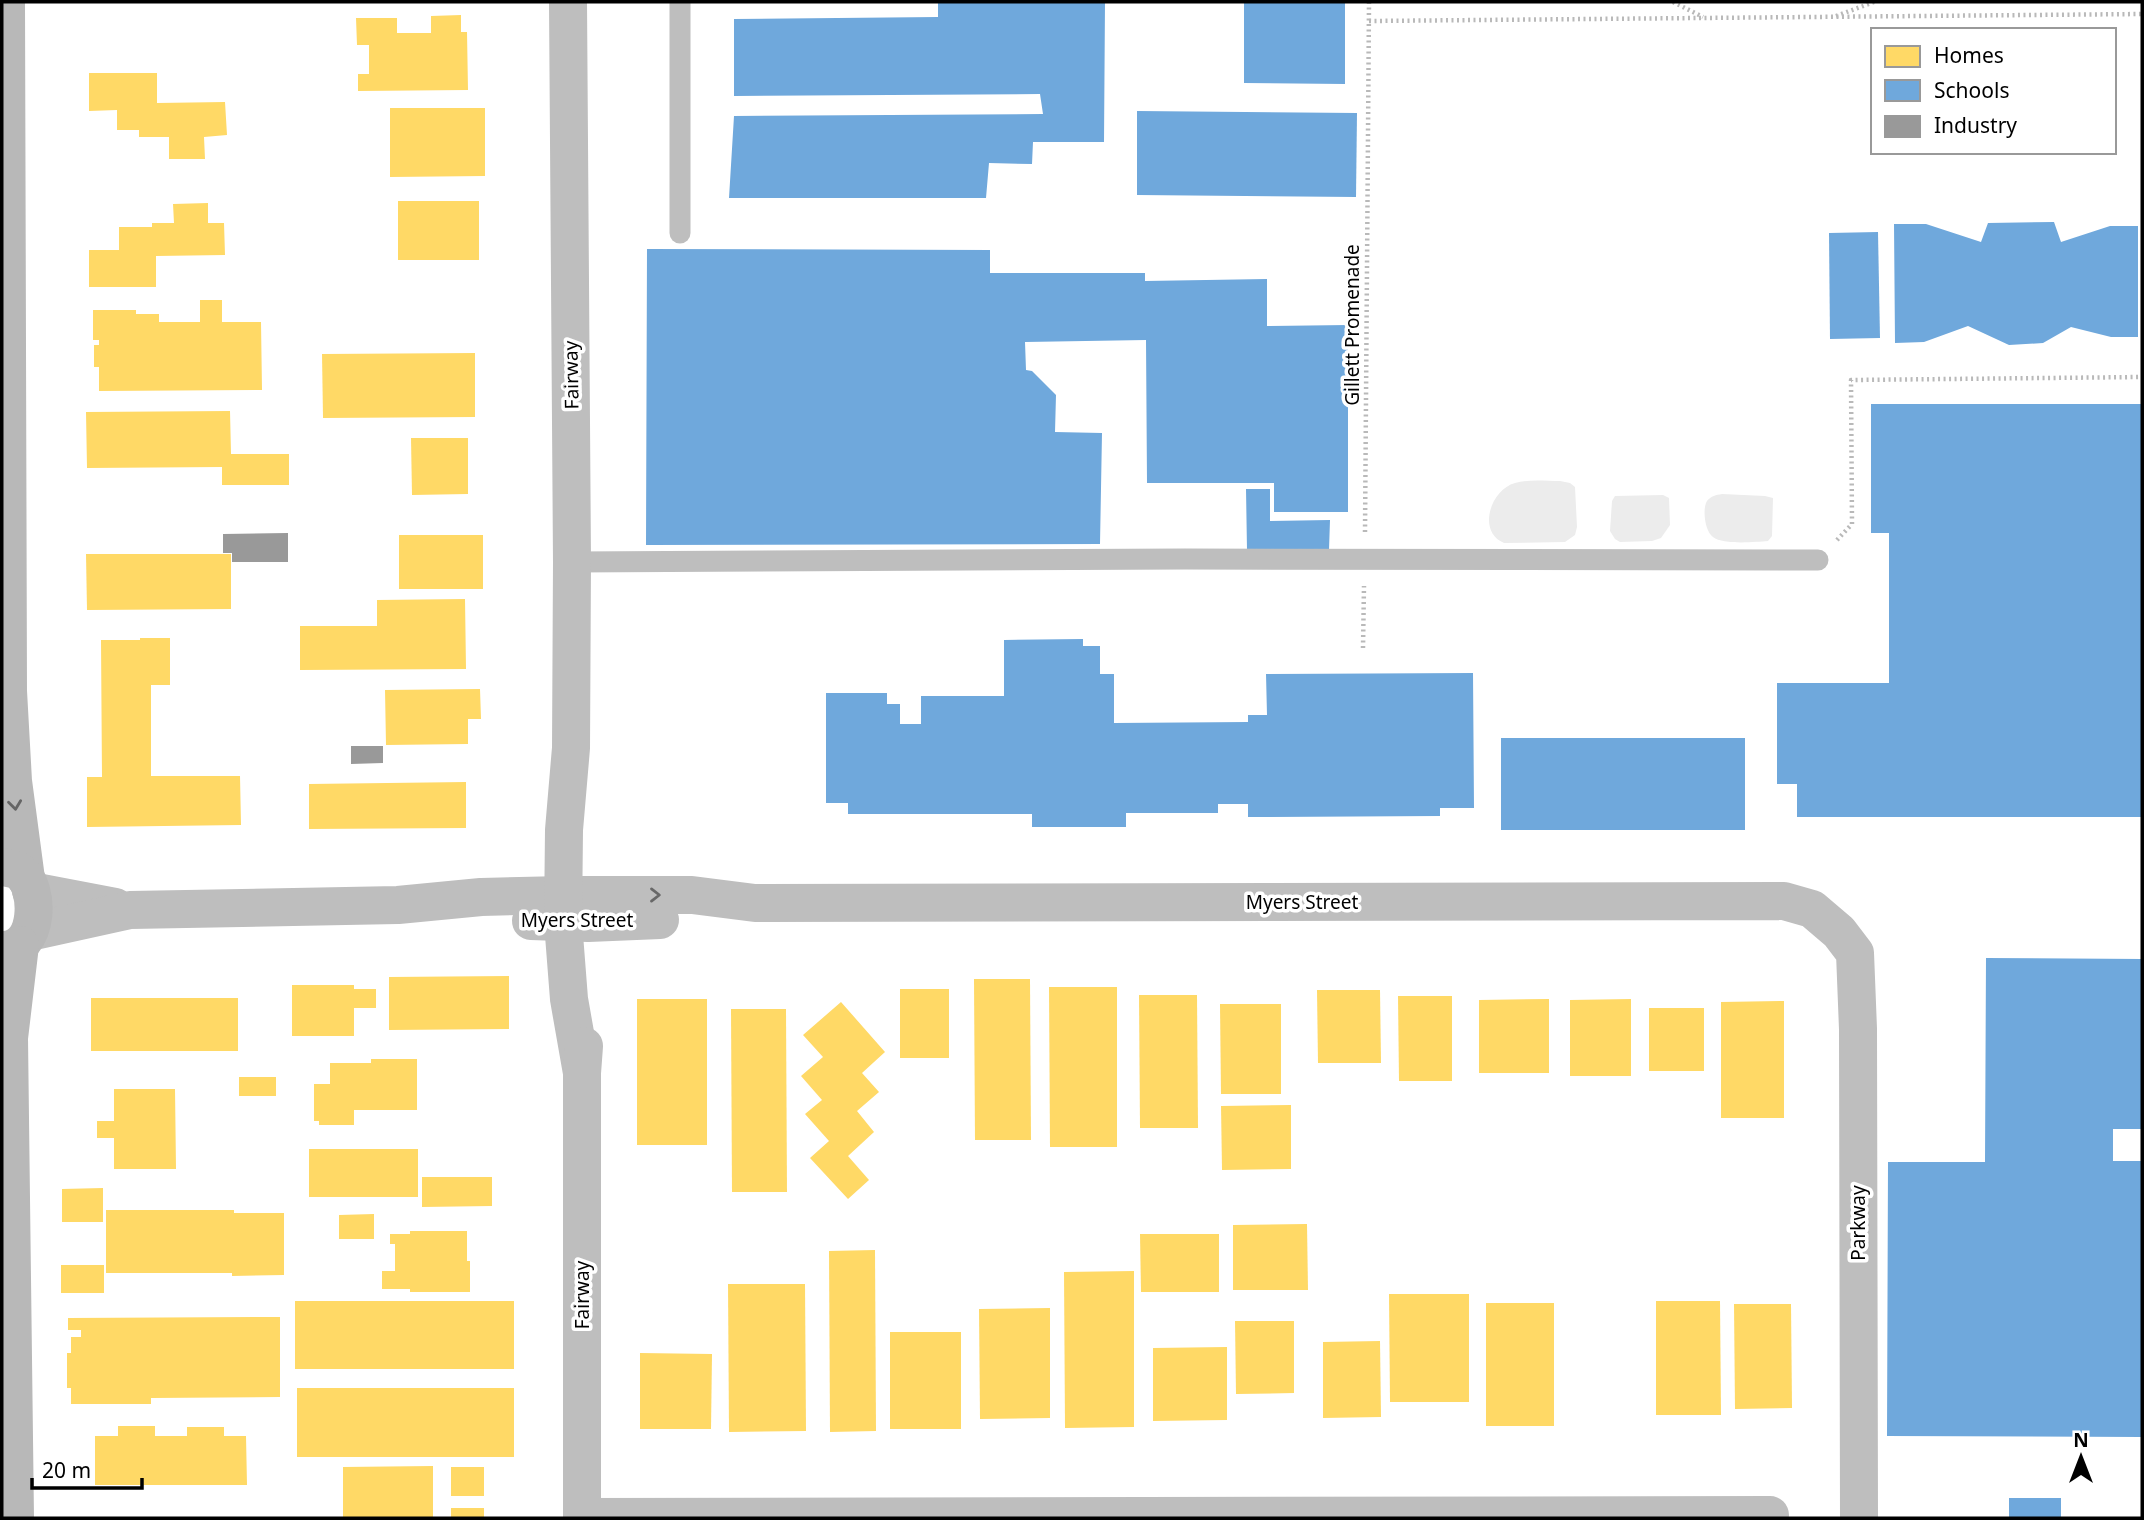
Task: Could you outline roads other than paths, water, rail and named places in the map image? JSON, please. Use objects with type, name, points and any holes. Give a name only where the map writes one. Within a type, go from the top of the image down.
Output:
[{"type":"main road","points":[[6,2],[8,691],[20,879],[33,926],[17,942],[9,1038],[15,1518]]},
{"type":"street","name":"Fairway","points":[[568,2],[571,748],[584,835],[575,909],[589,995],[582,1073],[582,1518]]},
{"type":"street","name":"Myers Street","points":[[20,879],[130,910]]},
{"type":"street","name":"Myers Street","points":[[17,942],[130,910],[398,905],[481,897],[575,909],[692,895],[755,903],[1784,901],[1812,909],[1839,932]]},
{"type":"street","name":"Parkway","points":[[1839,932],[1854,953],[1858,1029],[1859,1518]]},
{"type":"street","points":[[582,1518],[1770,1515]]},
{"type":"lane","points":[[680,2],[680,233]]},
{"type":"lane","points":[[572,562],[1818,560]]}]
